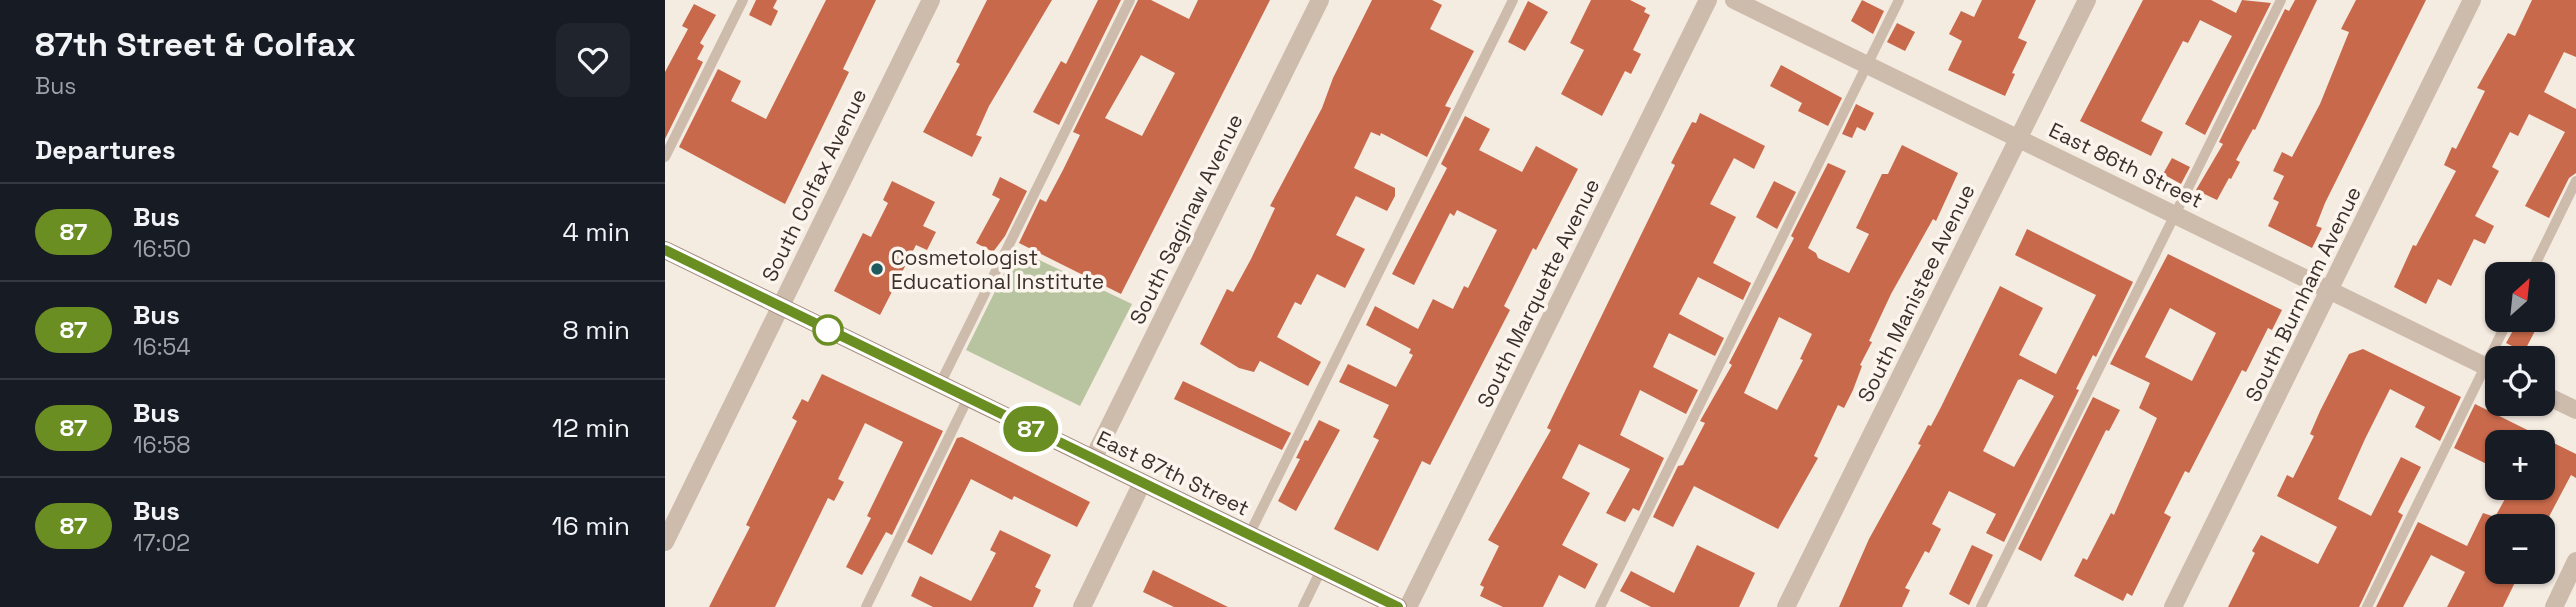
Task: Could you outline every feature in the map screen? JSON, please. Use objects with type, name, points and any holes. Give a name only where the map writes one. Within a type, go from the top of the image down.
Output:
[{"type":"main road","name":"East 87th Street","points":[[665,250],[1398,607]]},
{"type":"street","name":"South Colfax Avenue","points":[[665,542],[932,0]]},
{"type":"street","name":"South Saginaw Avenue","points":[[1093,459],[1320,0]]},
{"type":"street","name":"South Marquette Avenue","points":[[1408,607],[1708,0]]},
{"type":"street","name":"East 86th Street","points":[[1734,0],[2485,366]]},
{"type":"street","name":"South Manistee Avenue","points":[[1786,607],[2087,0]]},
{"type":"street","name":"South Burnham Avenue","points":[[2173,607],[2472,0]]},
{"type":"street","points":[[2555,400],[2576,410]]},
{"type":"street","points":[[1083,607],[1142,483]]},
{"type":"street","points":[[2553,607],[2576,561]]},
{"type":"lane","points":[[665,157],[743,0]]},
{"type":"lane","points":[[940,384],[1130,0]]},
{"type":"lane","points":[[1249,535],[1513,0]]},
{"type":"lane","points":[[1599,607],[1899,0]]},
{"type":"lane","points":[[1981,607],[2281,0]]},
{"type":"lane","points":[[2536,262],[2576,181]]},
{"type":"lane","points":[[2367,607],[2485,381]]},
{"type":"lane","points":[[866,607],[968,398]]},
{"type":"lane","points":[[1303,607],[1321,570]]},
{"type":"green space","points":[[1016,249],[1132,304],[1080,406],[966,350]]},
{"type":"building","points":[[756,0],[777,0],[773,8],[778,11],[771,26],[749,15]]},
{"type":"building","points":[[826,0],[876,0],[843,69],[849,72],[785,204],[679,147],[718,69],[741,81],[731,101],[766,119]]},
{"type":"building","points":[[987,0],[1052,0],[989,106],[976,135],[982,137],[972,157],[923,132],[960,64],[956,62]]},
{"type":"building","points":[[1098,0],[1121,0],[1059,125],[1033,112],[1061,61],[1066,64]]},
{"type":"building","points":[[1138,0],[1151,0],[1189,19],[1198,0],[1270,0],[1121,294],[1019,243],[1040,199],[1046,202],[1063,170],[1080,135],[1073,132]],"holes":[[[1141,55],[1175,73],[1142,136],[1105,118]]]},
{"type":"building","points":[[1372,0],[1432,0],[1442,5],[1430,29],[1474,51],[1445,106],[1451,108],[1427,157],[1381,133],[1380,136],[1371,132],[1354,168],[1395,188],[1395,196],[1387,211],[1356,196],[1336,235],[1365,249],[1345,288],[1317,274],[1301,305],[1295,302],[1277,337],[1321,362],[1308,386],[1260,361],[1254,372],[1239,368],[1200,344],[1227,289],[1233,292],[1251,259],[1275,208],[1270,206],[1322,108],[1333,78]]},
{"type":"building","points":[[1591,0],[1630,0],[1646,8],[1644,12],[1650,15],[1633,50],[1641,54],[1631,74],[1625,71],[1602,116],[1561,94],[1584,50],[1570,43]]},
{"type":"building","points":[[1862,0],[1884,11],[1873,34],[1851,21]]},
{"type":"building","points":[[1982,0],[2036,0],[2018,38],[2027,42],[2012,73],[2015,74],[2005,96],[1948,70],[1962,41],[1949,34],[1961,11],[1974,17]]},
{"type":"building","points":[[2143,0],[2211,0],[2236,13],[2242,0],[2271,3],[2205,135],[2185,124],[2232,36],[2200,20],[2188,43],[2183,41],[2141,121],[2163,132],[2151,156],[2080,121]]},
{"type":"building","points":[[2295,0],[2317,0],[2255,130],[2253,129],[2236,160],[2240,162],[2217,200],[2196,190],[2223,144],[2219,142],[2285,9],[2289,11]]},
{"type":"building","points":[[2356,0],[2426,0],[2325,203],[2316,226],[2322,228],[2312,248],[2268,226],[2279,202],[2273,199],[2284,176],[2273,171],[2282,152],[2292,157],[2320,104],[2349,32],[2341,29]]},
{"type":"building","points":[[2532,0],[2576,0],[2576,57],[2564,52],[2544,92],[2576,109],[2576,173],[2569,178],[2549,218],[2525,206],[2565,132],[2529,114],[2518,136],[2510,132],[2492,167],[2499,171],[2475,216],[2494,226],[2485,244],[2474,239],[2451,286],[2438,279],[2426,304],[2394,287],[2413,245],[2416,246],[2456,171],[2444,165],[2452,147],[2456,149],[2485,91],[2477,88],[2508,33],[2515,36]]},
{"type":"building","points":[[1528,1],[1548,12],[1525,51],[1508,42]]},
{"type":"building","points":[[694,4],[716,15],[700,43],[704,46],[697,59],[703,62],[665,139],[665,72],[688,29],[682,26]]},
{"type":"building","points":[[1897,23],[1915,32],[1905,51],[1887,42]]},
{"type":"building","points":[[1781,65],[1842,98],[1828,126],[1798,111],[1802,103],[1770,86]]},
{"type":"building","points":[[1856,104],[1874,113],[1865,131],[1857,127],[1852,138],[1842,134]]},
{"type":"building","points":[[1700,113],[1765,146],[1754,169],[1734,158],[1710,204],[1736,217],[1713,263],[1751,283],[1743,300],[1698,277],[1679,314],[1724,338],[1715,356],[1669,333],[1653,367],[1698,390],[1686,414],[1640,390],[1620,435],[1664,458],[1639,511],[1633,508],[1625,522],[1606,513],[1630,469],[1579,444],[1562,478],[1590,493],[1562,545],[1598,564],[1585,589],[1559,575],[1543,607],[1503,607],[1480,596],[1484,587],[1480,585],[1499,546],[1488,540],[1551,430],[1547,428],[1675,165],[1671,163],[1692,122],[1696,123]]},
{"type":"building","points":[[1465,116],[1490,129],[1479,150],[1522,172],[1536,146],[1578,169],[1504,306],[1510,310],[1430,465],[1422,461],[1378,551],[1334,529],[1379,440],[1373,437],[1389,405],[1339,382],[1348,364],[1396,387],[1413,355],[1409,353],[1411,349],[1366,325],[1375,306],[1418,329],[1433,299],[1453,309],[1464,286],[1468,288],[1497,230],[1457,210],[1454,216],[1450,213],[1414,285],[1392,274],[1447,168],[1441,164]]},
{"type":"building","points":[[1902,145],[1958,173],[1936,221],[1933,219],[1891,294],[1869,341],[1872,342],[1860,365],[1862,366],[1853,390],[1844,408],[1838,405],[1814,456],[1818,458],[1778,529],[1694,486],[1673,527],[1653,517],[1678,466],[1683,465],[1705,423],[1700,421],[1732,365],[1729,363],[1794,238],[1791,236],[1828,163],[1846,171],[1808,248],[1816,253],[1818,258],[1849,273],[1869,234],[1856,228],[1882,174],[1888,174]],"holes":[[[1779,317],[1812,334],[1800,359],[1803,360],[1777,410],[1744,393]]]},
{"type":"building","points":[[2172,158],[2190,167],[2181,184],[2163,174]]},
{"type":"building","points":[[1000,177],[1027,191],[1005,236],[993,252],[976,243],[1000,199],[992,195]]},
{"type":"building","points":[[892,181],[935,202],[923,226],[936,232],[927,250],[916,245],[880,315],[834,291],[863,233],[871,237],[888,203],[883,200]]},
{"type":"building","points":[[1774,181],[1796,192],[1777,229],[1756,217]]},
{"type":"building","points":[[2027,229],[2133,282],[2096,357],[2093,355],[2076,389],[2079,390],[2004,542],[1986,533],[1996,514],[1949,491],[1932,524],[1941,529],[1929,553],[1925,551],[1905,588],[1910,590],[1902,607],[1839,607],[1869,539],[1921,445],[1918,444],[1928,425],[1931,426],[1941,407],[2000,286],[2043,308],[2019,355],[2056,374],[2096,295],[2015,255]],"holes":[[[2021,379],[2054,396],[2014,467],[1983,451],[2018,380]]]},
{"type":"building","points":[[2168,254],[2282,310],[2272,330],[2268,328],[2246,372],[2242,370],[2189,473],[2185,471],[2164,513],[2171,517],[2132,596],[2127,593],[2123,601],[2074,576],[2083,558],[2087,560],[2111,513],[2114,515],[2157,418],[2139,408],[2150,383],[2110,364]],"holes":[[[2170,308],[2216,333],[2192,381],[2145,357]]]},
{"type":"building","points":[[2512,332],[2534,332],[2527,346],[2512,346],[2506,343]]},
{"type":"building","points":[[2363,349],[2461,397],[2440,441],[2415,427],[2425,407],[2390,389],[2365,439],[2338,499],[2371,516],[2401,457],[2421,467],[2398,512],[2403,515],[2359,607],[2228,607],[2261,535],[2318,564],[2337,527],[2277,496],[2287,475],[2293,478],[2314,436],[2310,434],[2320,411],[2349,354]]},
{"type":"building","points":[[822,374],[943,431],[892,535],[886,532],[862,575],[846,567],[871,518],[867,516],[903,442],[865,423],[838,479],[844,482],[834,501],[828,498],[775,607],[709,607],[750,527],[746,525],[797,421],[792,418],[802,399],[808,402]]},
{"type":"building","points":[[1183,381],[1291,433],[1282,450],[1174,399]]},
{"type":"building","points":[[2093,397],[2120,410],[2109,431],[2106,430],[2041,561],[2018,549]]},
{"type":"building","points":[[2475,404],[2485,409],[2485,416],[2499,416],[2528,430],[2485,430],[2485,463],[2454,448]]},
{"type":"building","points":[[1319,420],[1340,430],[1296,511],[1278,501],[1300,459],[1296,458],[1305,440],[1308,441]]},
{"type":"building","points":[[962,437],[1090,502],[1077,527],[1014,496],[1012,500],[971,479],[932,555],[907,542],[957,438]]},
{"type":"building","points":[[2555,444],[2576,454],[2576,478],[2571,475],[2550,514],[2497,514],[2504,500],[2555,500]]},
{"type":"building","points":[[2483,513],[2486,514],[2485,584],[2514,584],[2503,607],[2447,607],[2465,572],[2431,555],[2403,607],[2376,607],[2418,522],[2467,546]]},
{"type":"building","points":[[1000,530],[1051,555],[1035,587],[1041,590],[1033,607],[933,607],[911,596],[920,576],[971,601],[996,553],[990,550]]},
{"type":"building","points":[[1697,545],[1755,573],[1739,607],[1651,607],[1620,591],[1631,571],[1674,593]]},
{"type":"building","points":[[1972,545],[1993,555],[1969,605],[1949,594]]},
{"type":"building","points":[[1153,570],[1228,607],[1174,607],[1143,592]]},
{"type":"bus line","name":"87","points":[[665,250],[1398,607]]},
{"type":"place","name":"Cosmetologist Educational Institute","points":[[877,269]]}]
